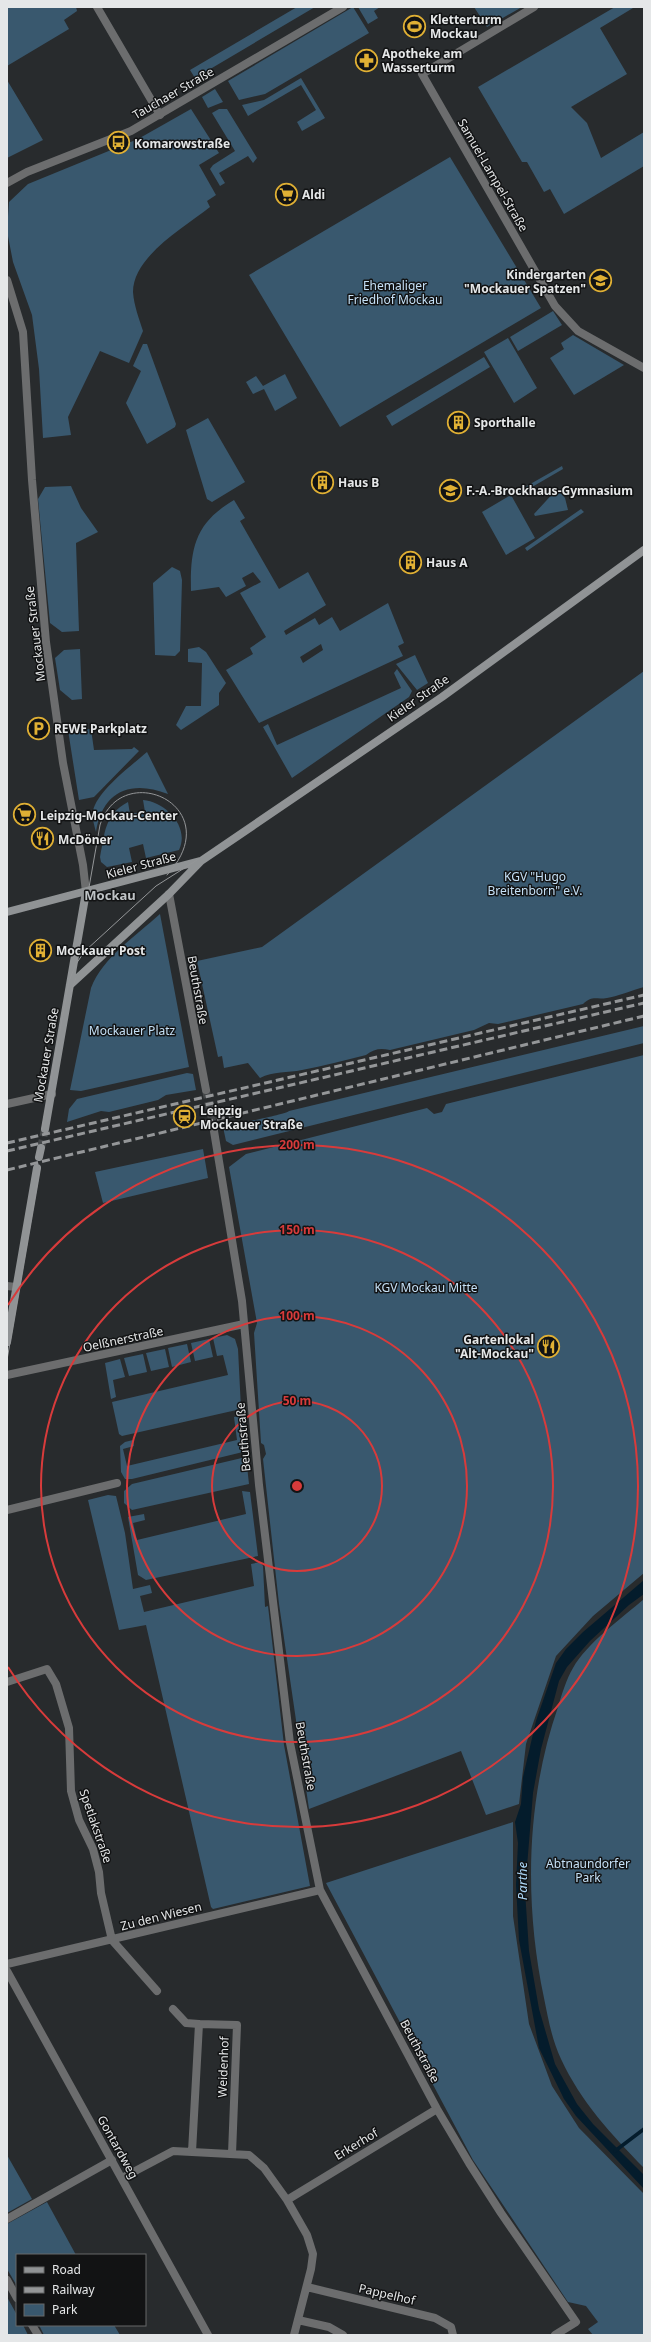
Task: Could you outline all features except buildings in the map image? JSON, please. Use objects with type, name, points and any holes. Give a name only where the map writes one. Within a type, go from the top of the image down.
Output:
[{"type":"main road","name":"Kieler Straße","points":[[70,985],[169,894],[201,861],[442,697],[644,550]]},
{"type":"main road","name":"Kieler Straße","points":[[7,912],[201,861]]},
{"type":"main road","name":"Mockauer Straße","points":[[45,1129],[86,892]]},
{"type":"main road","points":[[39,1157],[41,1148]]},
{"type":"main road","points":[[7,1342],[37,1168]]},
{"type":"street","points":[[96,7],[160,114]]},
{"type":"street","name":"Tauchaer Straße","points":[[7,183],[27,172],[131,131],[343,7]]},
{"type":"street","name":"Samuel-Lampel-Straße","points":[[534,7],[422,74],[555,306],[578,331],[644,368]]},
{"type":"street","name":"Mockauer Straße","points":[[7,280],[23,332],[32,480],[46,642],[63,763],[83,865],[86,892]]},
{"type":"street","name":"Beuthstraße","points":[[169,894],[206,1090]]},
{"type":"street","points":[[7,1104],[52,1094]]},
{"type":"street","name":"Beuthstraße","points":[[213,1125],[244,1324],[260,1485],[290,1743],[320,1890],[437,2108],[501,2213],[576,2322],[555,2335]]},
{"type":"street","points":[[7,1286],[16,1287]]},
{"type":"street","name":"Oelßnerstraße","points":[[7,1375],[244,1324]]},
{"type":"street","points":[[7,1510],[117,1484]]},
{"type":"street","name":"Spetlakstraße","points":[[7,1682],[47,1669],[56,1684],[69,1728],[70,1791],[98,1866],[101,1893],[112,1940]]},
{"type":"street","name":"Zu den Wiesen","points":[[7,1964],[320,1890]]},
{"type":"street","points":[[112,1940],[157,1992]]},
{"type":"street","name":"Gontardweg","points":[[7,1971],[208,2335]]},
{"type":"street","points":[[173,2009],[186,2023],[199,2024],[192,2152]]},
{"type":"street","name":"Weidenhof","points":[[199,2024],[237,2025],[232,2154]]},
{"type":"street","name":"Erkerhof","points":[[288,2200],[437,2108]]},
{"type":"street","points":[[122,2178],[174,2151],[249,2155],[264,2168],[288,2200],[306,2234],[313,2254],[307,2287],[294,2335]]},
{"type":"street","points":[[7,2219],[112,2160]]},
{"type":"street","points":[[7,2280],[16,2296]]},
{"type":"street","name":"Pappelhof","points":[[307,2287],[435,2318],[450,2327],[453,2335]]},
{"type":"street","points":[[298,2320],[329,2328],[343,2335]]},
{"type":"street","points":[[33,2326],[38,2335]]},
{"type":"green space","points":[[7,7],[76,7],[77,11],[64,20],[69,29],[7,66]]},
{"type":"green space","points":[[297,7],[315,7],[195,78],[190,70]]},
{"type":"green space","points":[[353,7],[369,33],[265,94],[239,100],[228,81]]},
{"type":"green space","points":[[358,7],[380,7],[374,11],[378,18],[368,24]]},
{"type":"green space","points":[[474,7],[522,7],[487,27]]},
{"type":"green space","points":[[615,7],[633,8],[600,28],[627,74],[571,107],[587,123],[601,158],[644,132],[644,166],[564,214],[550,189],[544,192],[527,162],[522,162],[478,87]]},
{"type":"green space","points":[[301,78],[325,118],[302,131],[297,122],[316,110],[301,85],[248,116],[242,105],[264,100]]},
{"type":"green space","points":[[7,80],[43,140],[7,158]]},
{"type":"green space","points":[[215,89],[223,102],[208,108],[202,97]]},
{"type":"green space","points":[[191,109],[219,153],[199,165],[216,195],[207,201],[210,207],[175,233],[151,255],[142,266],[135,279],[133,292],[143,331],[129,363],[100,351],[68,417],[71,435],[43,438],[39,369],[32,315],[13,262],[7,231],[9,202],[28,184],[138,139]]},
{"type":"green space","points":[[219,109],[227,109],[257,158],[253,163],[248,156],[219,173],[225,183],[220,186],[210,169],[213,165],[235,151],[212,113]]},
{"type":"green space","name":"Ehemaliger Friedhof Mockau","points":[[450,157],[541,308],[340,427],[249,275]]},
{"type":"green space","points":[[553,311],[562,325],[518,351],[510,337]]},
{"type":"green space","points":[[573,335],[624,365],[574,395],[550,358],[564,349],[561,343]]},
{"type":"green space","points":[[508,338],[537,388],[514,403],[484,352]]},
{"type":"green space","points":[[143,344],[147,344],[176,424],[175,427],[147,444],[126,403],[141,371],[133,366]]},
{"type":"green space","points":[[484,357],[490,367],[392,426],[386,416]]},
{"type":"green space","points":[[285,374],[297,398],[275,411],[264,389],[253,394],[246,382],[256,376],[263,386]]},
{"type":"green space","points":[[208,418],[245,482],[212,502],[207,499],[186,430]]},
{"type":"green space","points":[[562,466],[563,469],[520,494],[518,491]]},
{"type":"green space","points":[[71,486],[81,508],[98,532],[76,543],[79,631],[62,632],[50,623],[38,499],[45,487]]},
{"type":"green space","points":[[557,489],[565,498],[568,510],[535,516],[534,514]]},
{"type":"green space","points":[[511,495],[535,538],[506,555],[482,512]]},
{"type":"green space","points":[[234,500],[245,518],[240,521],[279,589],[308,572],[326,605],[284,631],[286,635],[315,618],[319,625],[332,617],[340,631],[388,603],[404,643],[398,646],[403,656],[259,723],[226,670],[253,654],[250,648],[266,637],[240,593],[261,582],[253,572],[242,578],[246,586],[226,597],[219,587],[191,591],[192,562],[194,549],[198,538],[203,528],[221,509]],"holes":[[[321,644],[323,650],[303,663],[300,657]]]},
{"type":"green space","points":[[581,509],[584,512],[527,551],[525,548]]},
{"type":"green space","points":[[172,567],[180,571],[182,580],[180,651],[175,656],[155,655],[153,583]]},
{"type":"green space","points":[[199,647],[206,652],[226,683],[219,693],[219,705],[181,730],[176,725],[186,706],[201,706],[202,663],[188,662],[188,649]]},
{"type":"green space","points":[[80,649],[82,699],[72,700],[60,690],[55,658],[64,650]]},
{"type":"green space","points":[[415,655],[428,683],[417,690],[396,664]]},
{"type":"green space","points":[[397,669],[412,691],[409,697],[292,778],[263,727],[268,724],[277,745],[401,688],[394,673]]},
{"type":"green space","name":"KGV \"Hugo Breitenborn\" e.V.","points":[[644,671],[644,987],[620,995],[592,999],[583,1004],[498,1024],[489,1023],[474,1030],[390,1050],[383,1049],[372,1051],[366,1055],[302,1070],[275,1073],[260,1078],[248,1063],[224,1068],[222,1056],[218,1057],[197,961],[262,947]]},
{"type":"green space","points":[[91,729],[94,750],[132,749],[134,747],[139,751],[94,797],[79,800],[68,730]]},
{"type":"green space","points":[[147,752],[168,794],[142,788],[120,792],[111,798],[104,807],[99,818],[96,832],[93,811],[101,795],[124,771]]},
{"type":"green space","points":[[143,800],[160,805],[174,817],[179,825],[181,833],[182,841],[179,850],[146,858],[143,844],[129,848],[132,862],[107,867],[101,862],[100,857],[105,832],[110,819],[120,807],[128,802],[130,814],[145,812]]},
{"type":"green space","name":"Mockauer Platz","points":[[160,914],[189,1067],[81,1091],[70,1090],[91,988],[96,977],[103,966],[121,948]]},
{"type":"green space","points":[[644,1026],[644,1043],[233,1145],[226,1141],[223,1127]]},
{"type":"green space","name":"KGV Mockau Mitte","points":[[644,1055],[644,1573],[593,1616],[556,1656],[526,1744],[519,1804],[486,1815],[461,1751],[309,1809],[279,1604],[263,1459],[266,1454],[264,1445],[261,1443],[254,1333],[257,1323],[229,1167],[246,1154],[427,1108],[434,1114],[442,1112],[446,1104]]},
{"type":"green space","points":[[187,1073],[193,1074],[196,1090],[166,1095],[158,1100],[109,1112],[101,1111],[67,1122],[69,1109],[77,1099]]},
{"type":"green space","points":[[203,1149],[208,1178],[103,1203],[95,1172]]},
{"type":"green space","points":[[227,1335],[235,1339],[238,1349],[241,1409],[122,1436],[119,1434],[112,1402],[228,1375],[223,1355],[217,1356],[213,1338]]},
{"type":"green space","points":[[209,1339],[213,1357],[195,1361],[191,1343]]},
{"type":"green space","points":[[187,1344],[191,1362],[172,1367],[168,1348]]},
{"type":"green space","points":[[165,1349],[169,1367],[151,1371],[146,1353]]},
{"type":"green space","points":[[143,1354],[147,1372],[129,1376],[124,1358]]},
{"type":"green space","points":[[120,1359],[125,1377],[113,1380],[116,1397],[111,1399],[105,1363]]},
{"type":"green space","points":[[243,1415],[247,1451],[132,1479],[125,1479],[121,1472],[120,1446],[125,1442],[133,1440],[134,1446],[123,1449],[127,1466],[237,1440],[234,1417]]},
{"type":"green space","points":[[246,1457],[249,1484],[132,1510],[124,1503],[124,1491],[132,1484]]},
{"type":"green space","points":[[242,1491],[250,1492],[258,1556],[146,1580],[138,1575],[128,1517],[144,1514],[145,1520],[133,1523],[137,1540],[246,1514]]},
{"type":"green space","points":[[108,1495],[116,1496],[125,1533],[133,1589],[150,1585],[152,1593],[140,1596],[144,1612],[254,1586],[251,1564],[260,1562],[263,1566],[265,1607],[268,1606],[284,1745],[310,1886],[213,1909],[211,1907],[146,1625],[119,1630],[88,1500]]},
{"type":"green space","name":"Abtnaundorfer Park","points":[[644,1599],[644,2168],[620,2143],[587,2103],[569,2075],[558,2052],[549,2021],[538,1962],[533,1925],[531,1888],[534,1814],[540,1778],[547,1742],[566,1682],[579,1659],[596,1640]]},
{"type":"green space","points":[[513,1822],[513,1916],[529,2024],[552,2086],[579,2128],[644,2194],[644,2335],[593,2335],[588,2329],[598,2322],[586,2306],[568,2302],[473,2160],[326,1883]]},
{"type":"green space","points":[[7,2155],[32,2199],[7,2213]]},
{"type":"green space","points":[[47,2202],[75,2254],[16,2254],[16,2284],[7,2269],[7,2224]]},
{"type":"green space","points":[[7,2297],[16,2313],[16,2326],[24,2326],[28,2335],[7,2335]]},
{"type":"green space","points":[[40,2326],[115,2326],[120,2335],[44,2335]]},
{"type":"water","name":"Parthe","points":[[644,1580],[644,1594],[629,1605],[590,1641],[567,1667],[559,1681],[541,1749],[533,1793],[525,1891],[529,1951],[539,2009],[555,2064],[577,2104],[593,2124],[644,2175],[644,2189],[576,2116],[564,2099],[539,2048],[519,1940],[516,1885],[518,1843],[515,1822],[521,1804],[523,1777],[536,1721],[556,1663],[566,1649],[583,1632]]},
{"type":"waterway","points":[[615,2151],[644,2129]]},
{"type":"tunnel","points":[[206,1090],[213,1125]]},
{"type":"tunnel","points":[[41,1148],[45,1129]]},
{"type":"tram line","points":[[42,1129],[69,981],[76,964],[85,951],[156,886],[216,848],[441,695],[644,548]]},
{"type":"tram line","points":[[76,961],[100,825],[112,805],[129,795],[147,793],[165,799],[179,811],[186,829],[183,851],[167,875]]},
{"type":"tram line","points":[[71,992],[76,978]]},
{"type":"tram line","points":[[37,1158],[39,1149]]},
{"type":"tram line","points":[[7,1360],[40,1168]]},
{"type":"railway","points":[[7,1143],[644,995]]},
{"type":"railway","points":[[7,1151],[644,1003]]},
{"type":"railway","points":[[7,1170],[644,1016]]},
{"type":"place","name":"Kletterturm Mockau","points":[[414,26]]},
{"type":"place","name":"Apotheke am Wasserturm","points":[[366,60]]},
{"type":"place","name":"Komarowstraße","points":[[119,143]]},
{"type":"place","name":"Aldi","points":[[286,194]]},
{"type":"place","name":"Kindergarten \"Mockauer Spatzen\"","points":[[601,281]]},
{"type":"place","name":"Sporthalle","points":[[458,422]]},
{"type":"place","name":"Haus B","points":[[322,482]]},
{"type":"place","name":"F.-A.-Brockhaus-Gymnasium","points":[[451,490]]},
{"type":"place","name":"Haus A","points":[[410,562]]},
{"type":"place","name":"REWE Parkplatz","points":[[39,728]]},
{"type":"place","name":"Leipzig-Mockau-Center","points":[[25,815]]},
{"type":"place","name":"McDöner","points":[[42,839]]},
{"type":"place","name":"Mockauer Post","points":[[40,950]]},
{"type":"place","name":"Leipzig Mockauer Straße","points":[[185,1117]]},
{"type":"place","name":"Gartenlokal \"Alt-Mockau\"","points":[[549,1346]]},
{"type":"district","name":"Mockau","points":[[110,895]]}]
